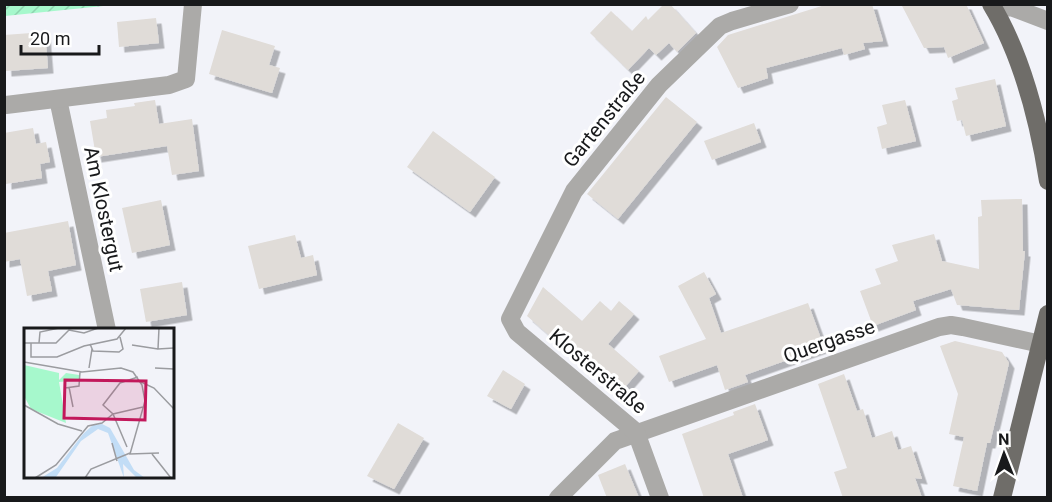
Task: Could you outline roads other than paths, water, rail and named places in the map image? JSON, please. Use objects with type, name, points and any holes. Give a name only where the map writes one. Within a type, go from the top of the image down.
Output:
[{"type":"main road","points":[[993,7],[1026,86],[1036,121],[1047,181]]},
{"type":"main road","points":[[1002,498],[1047,314]]},
{"type":"street","points":[[6,105],[169,85],[186,79],[193,4]]},
{"type":"street","name":"Gartenstraße","points":[[510,319],[574,191],[659,85],[720,26],[790,4]]},
{"type":"street","points":[[993,7],[1011,8],[1047,21]]},
{"type":"street","name":"Am Klostergut","points":[[58,99],[107,328]]},
{"type":"street","name":"Klosterstraße","points":[[510,319],[517,332],[636,432],[660,498]]},
{"type":"street","name":"Quergasse","points":[[558,498],[615,441],[939,327],[951,325],[963,327],[1041,344]]}]
